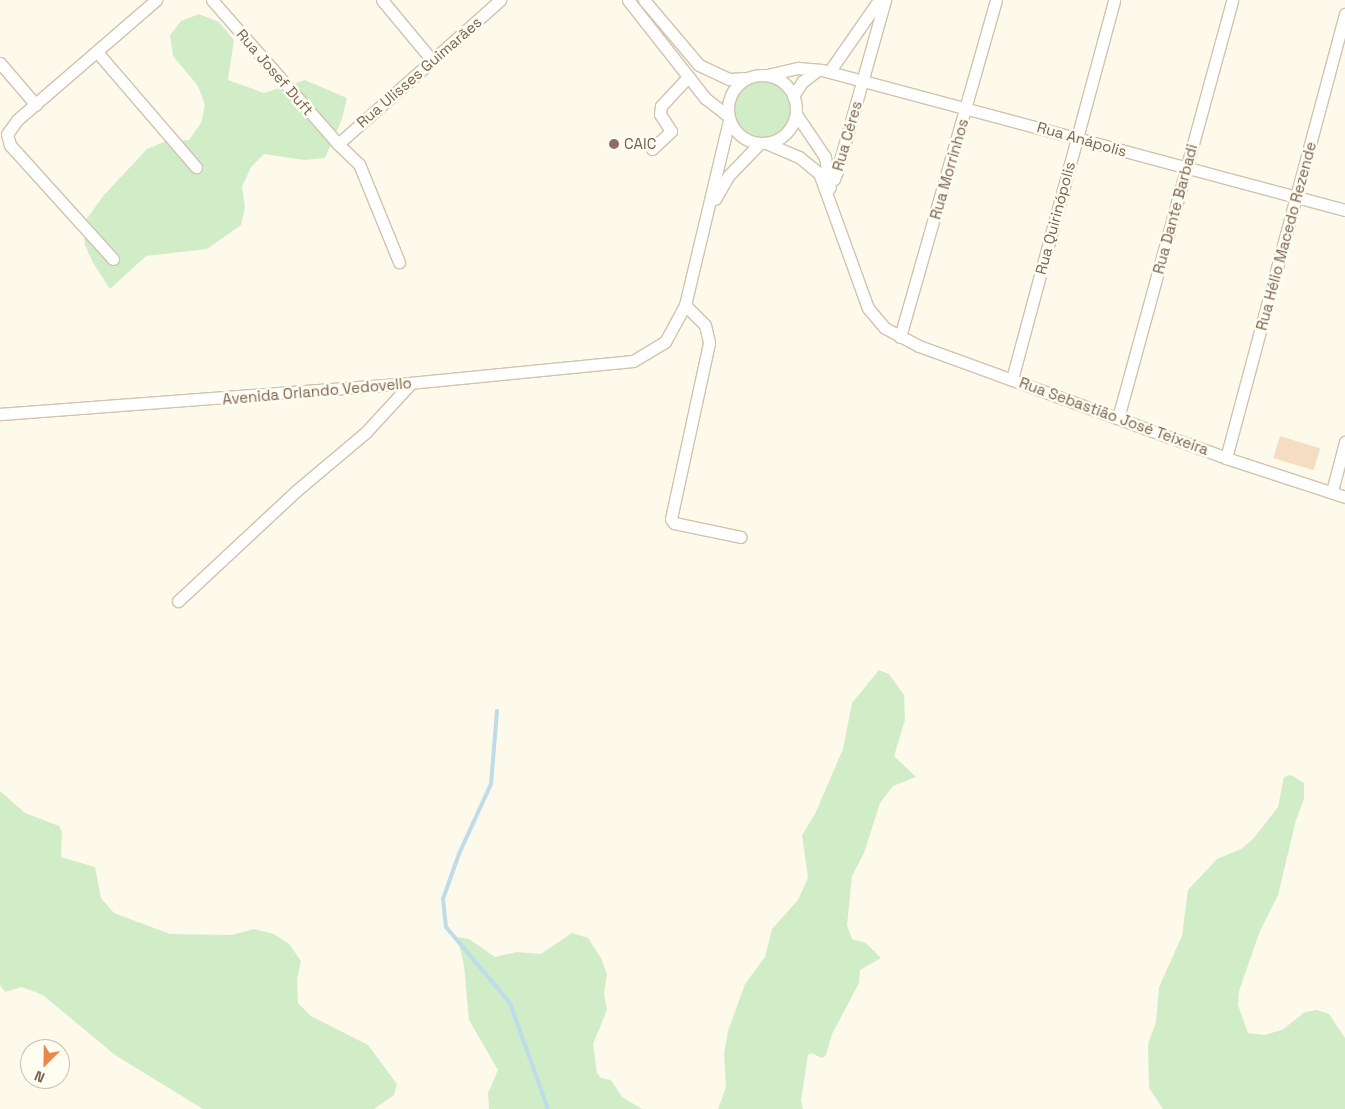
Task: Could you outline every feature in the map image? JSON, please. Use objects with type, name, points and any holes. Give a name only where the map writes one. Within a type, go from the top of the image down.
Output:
[{"type":"street","points":[[113,259],[6,138],[10,127],[156,0]]},
{"type":"street","name":"Rua Josef Duft","points":[[212,0],[338,144],[362,168],[399,262]]},
{"type":"street","points":[[382,0],[431,59]]},
{"type":"street","name":"Rua Ulisses Guimarães","points":[[338,144],[431,59],[500,0]]},
{"type":"street","points":[[628,0],[688,77],[716,108],[728,118],[741,137],[810,164],[827,184]]},
{"type":"street","points":[[644,0],[699,65],[729,79],[767,75],[783,82],[793,96],[796,114],[821,149],[827,184]]},
{"type":"street","points":[[793,96],[802,82],[824,71],[879,0]]},
{"type":"street","name":"Rua Céres","points":[[827,184],[837,171],[885,0]]},
{"type":"street","name":"Rua Morrinhos","points":[[900,337],[996,0]]},
{"type":"street","name":"Rua Quirinópolis","points":[[1012,379],[1114,0]]},
{"type":"street","name":"Rua Dante Barbadi","points":[[1118,418],[1232,0]]},
{"type":"street","name":"Rua Hélio Macedo Rezende","points":[[1226,458],[1345,14]]},
{"type":"street","points":[[97,52],[196,167]]},
{"type":"street","points":[[0,62],[36,104]]},
{"type":"street","name":"Rua Anápolis","points":[[767,75],[798,68],[824,71],[1345,210]]},
{"type":"street","points":[[652,149],[670,131],[660,114],[661,106],[688,77]]},
{"type":"street","points":[[741,537],[674,524],[671,519],[709,343],[705,325],[685,306],[711,207],[731,92],[749,78]]},
{"type":"street","points":[[711,207],[729,175],[763,144],[783,137],[796,114]]},
{"type":"street","name":"Rua Sebastião José Teixeira","points":[[827,184],[832,207],[868,308],[885,328],[900,337],[1226,458],[1332,491],[1345,497]]},
{"type":"street","name":"Avenida Orlando Vedovello","points":[[0,414],[411,383],[633,361],[665,342],[685,306]]},
{"type":"street","points":[[178,600],[296,491],[366,432],[411,383]]},
{"type":"street","points":[[1332,491],[1345,442]]},
{"type":"green space","points":[[199,14],[219,22],[234,40],[228,80],[264,93],[305,80],[347,98],[342,119],[325,158],[304,160],[264,154],[251,167],[242,187],[245,207],[241,225],[207,249],[146,256],[110,289],[93,263],[85,245],[83,224],[104,195],[147,149],[166,141],[189,140],[201,123],[205,105],[198,86],[173,56],[170,35],[181,21]]},
{"type":"green space","points":[[755,81],[767,81],[782,89],[790,104],[790,116],[782,131],[767,139],[755,139],[740,131],[732,116],[732,104],[740,89]]},
{"type":"green space","points":[[879,670],[889,674],[904,695],[905,720],[894,756],[916,777],[893,786],[880,803],[864,853],[852,876],[847,925],[852,939],[866,943],[881,958],[860,970],[859,983],[832,1034],[826,1055],[822,1058],[811,1053],[808,1055],[801,1100],[803,1109],[718,1109],[726,1087],[724,1054],[728,1031],[745,984],[765,957],[772,929],[798,900],[808,878],[802,835],[815,814],[843,749],[852,703]]},
{"type":"green space","points":[[1291,775],[1304,783],[1304,799],[1296,820],[1278,895],[1260,931],[1239,991],[1238,1005],[1248,1033],[1264,1035],[1282,1030],[1305,1012],[1317,1010],[1329,1014],[1345,1038],[1345,1109],[1163,1109],[1149,1088],[1148,1044],[1156,1022],[1159,987],[1182,936],[1188,890],[1217,859],[1241,849],[1253,839],[1278,807],[1284,777]]},
{"type":"green space","points":[[0,791],[25,813],[59,826],[62,832],[61,857],[95,867],[101,898],[114,913],[170,934],[232,935],[254,929],[274,934],[289,944],[301,961],[297,979],[298,1003],[311,1016],[368,1045],[397,1084],[394,1095],[374,1109],[203,1109],[115,1055],[43,995],[22,987],[5,992],[0,985]]},
{"type":"green space","points":[[572,933],[588,938],[601,958],[607,974],[604,993],[607,1010],[593,1044],[597,1073],[601,1078],[611,1080],[622,1097],[642,1109],[489,1109],[488,1093],[498,1070],[469,1020],[464,965],[457,937],[469,939],[495,957],[517,952],[541,954]]},
{"type":"building","points":[[1280,436],[1320,448],[1313,470],[1273,458]]},
{"type":"waterway","points":[[497,711],[491,784],[459,854],[443,899],[446,927],[510,1003],[548,1109]]},
{"type":"place","name":"CAIC","points":[[614,144]]}]
